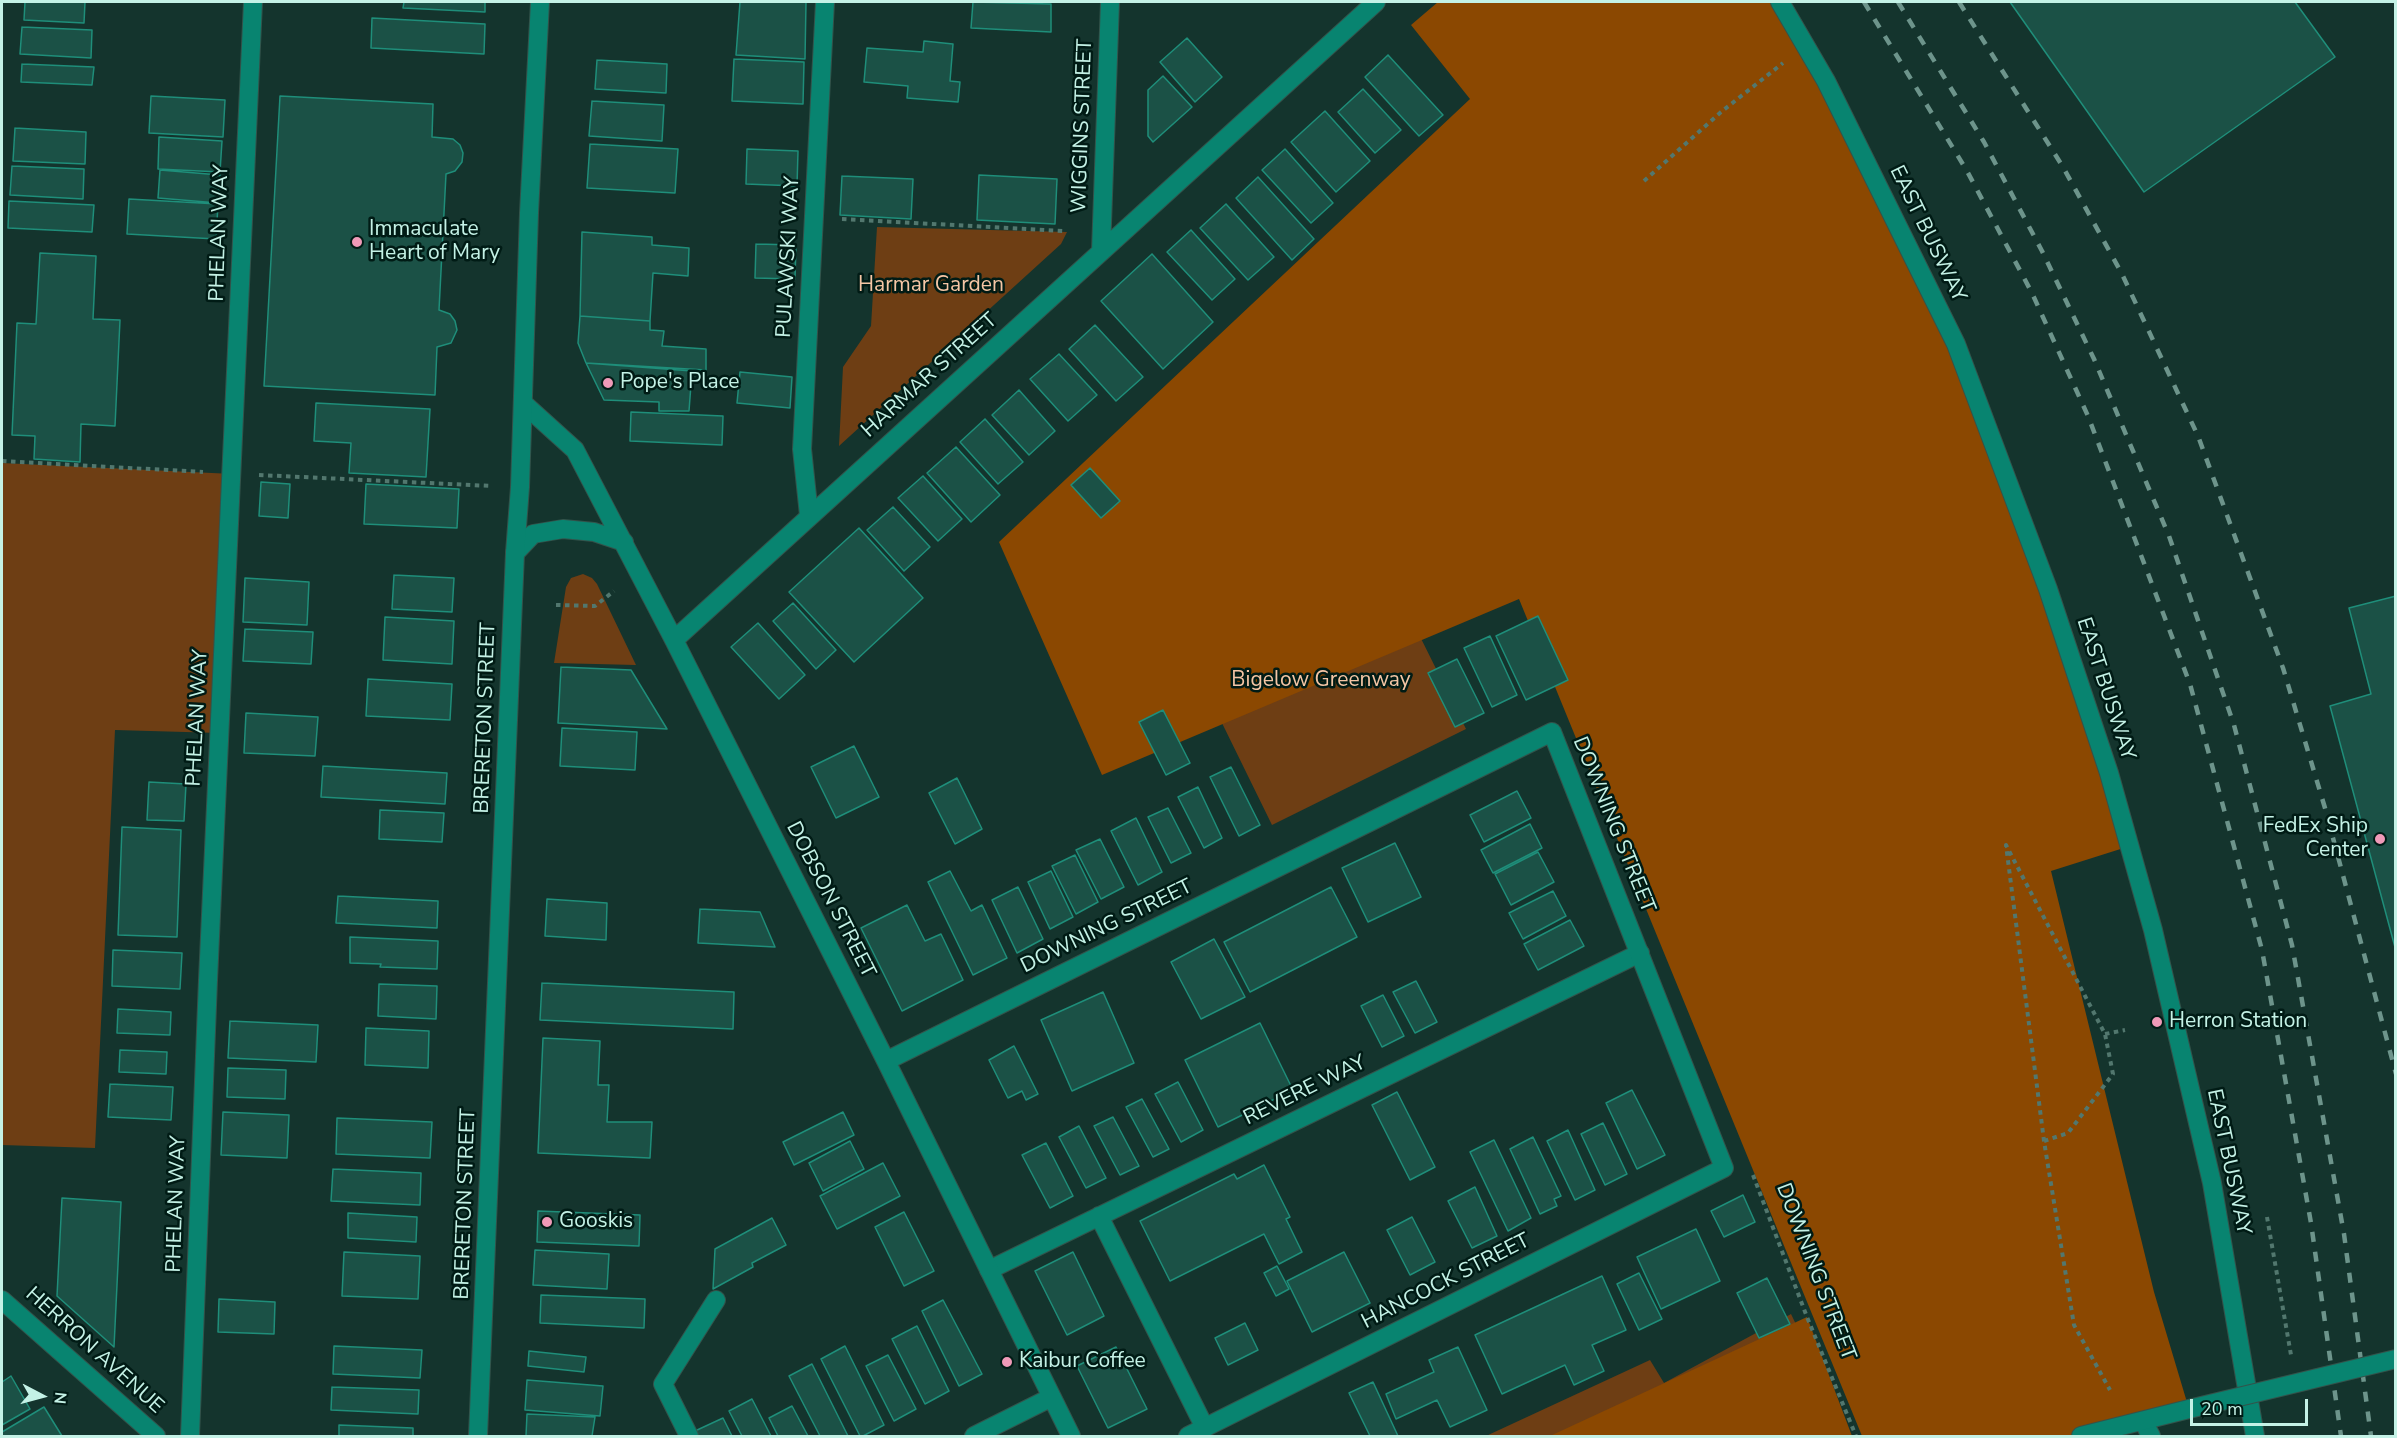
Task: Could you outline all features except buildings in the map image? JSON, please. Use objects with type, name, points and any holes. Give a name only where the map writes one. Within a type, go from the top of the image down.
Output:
[{"type":"street","name":"PHELAN WAY","points":[[190,1437],[208,980],[253,2]]},
{"type":"street","name":"BRERETON STREET","points":[[478,1437],[515,553],[520,487],[529,213],[540,2]]},
{"type":"street","name":"PULAWSKI WAY","points":[[809,515],[802,449],[825,2]]},
{"type":"street","name":"WIGGINS STREET","points":[[1101,251],[1110,2]]},
{"type":"street","name":"HARMAR STREET","points":[[674,640],[1376,2]]},
{"type":"street","name":"EAST BUSWAY","points":[[1780,2],[1826,81],[1956,344],[2048,589],[2109,773],[2153,930],[2212,1183],[2255,1437]]},
{"type":"street","name":"DOBSON STREET","points":[[523,403],[575,450],[624,542],[886,1061],[1071,1437]]},
{"type":"street","points":[[515,553],[533,534],[563,530],[594,532],[624,542]]},
{"type":"street","name":"DOWNING STREET","points":[[886,1061],[1552,732],[1724,1168]]},
{"type":"street","name":"REVERE WAY","points":[[989,1270],[1640,953]]},
{"type":"street","name":"HANCOCK STREET","points":[[1188,1437],[1724,1168]]},
{"type":"street","points":[[1099,1216],[1205,1428]]},
{"type":"street","name":"HERRON AVENUE","points":[[2,1300],[156,1437]]},
{"type":"street","points":[[689,1437],[663,1384],[716,1300]]},
{"type":"street","points":[[2081,1437],[2147,1429],[2189,1409],[2396,1359]]},
{"type":"street","points":[[974,1437],[1050,1398]]},
{"type":"path","points":[[1644,181],[1721,112],[1806,47]]},
{"type":"path","points":[[835,219],[1063,231]]},
{"type":"path","points":[[2,461],[210,473]]},
{"type":"path","points":[[250,475],[520,487]]},
{"type":"path","points":[[556,605],[595,606],[615,590]]},
{"type":"path","points":[[2044,1141],[2068,1133],[2113,1074],[2105,1034],[2006,845],[2044,1141],[2074,1325],[2110,1390]]},
{"type":"path","points":[[2105,1034],[2125,1030]]},
{"type":"path","name":"DOWNING STREET","points":[[1724,1168],[1752,1171],[1807,1317],[1856,1437]]},
{"type":"path","points":[[2267,1217],[2296,1384]]},
{"type":"green space","points":[[1438,2],[1780,2],[1956,344],[2130,846],[2051,871],[2154,1292],[2189,1409],[2081,1436],[1862,1436],[1519,599],[1102,775],[999,542],[1470,99],[1411,25]]},
{"type":"green space","name":"Harmar Garden","points":[[877,227],[1067,232],[1061,244],[839,446],[843,367],[871,326]]},
{"type":"green space","points":[[2,463],[233,474],[220,733],[115,730],[95,1148],[2,1145]]},
{"type":"green space","name":"Bigelow Greenway","points":[[1377,550],[1466,729],[1272,825],[1170,617]]},
{"type":"green space","points":[[583,574],[592,578],[597,584],[636,665],[554,663],[566,587],[571,578]]},
{"type":"green space","points":[[1791,1314],[1850,1436],[1486,1436],[1650,1360],[1664,1383]]},
{"type":"green space","points":[[1807,1317],[1852,1436],[1550,1436]]},
{"type":"railway","points":[[1864,2],[1967,171],[2032,293],[2088,416],[2190,684],[2262,950],[2311,1223],[2341,1436]]},
{"type":"railway","points":[[1898,2],[1984,142],[2042,251],[2094,359],[2169,536],[2234,725],[2292,945],[2344,1234],[2371,1436]]},
{"type":"railway","points":[[1959,2],[2063,167],[2122,274],[2198,436],[2283,668],[2325,808],[2396,1074]]},
{"type":"place","name":"Immaculate Heart of Mary","points":[[357,242]]},
{"type":"place","name":"Pope's Place","points":[[608,383]]},
{"type":"place","name":"FedEx Ship Center","points":[[2380,839]]},
{"type":"place","name":"Herron Station","points":[[2157,1022]]},
{"type":"place","name":"Gooskis","points":[[547,1222]]},
{"type":"place","name":"Kaibur Coffee","points":[[1007,1362]]}]
